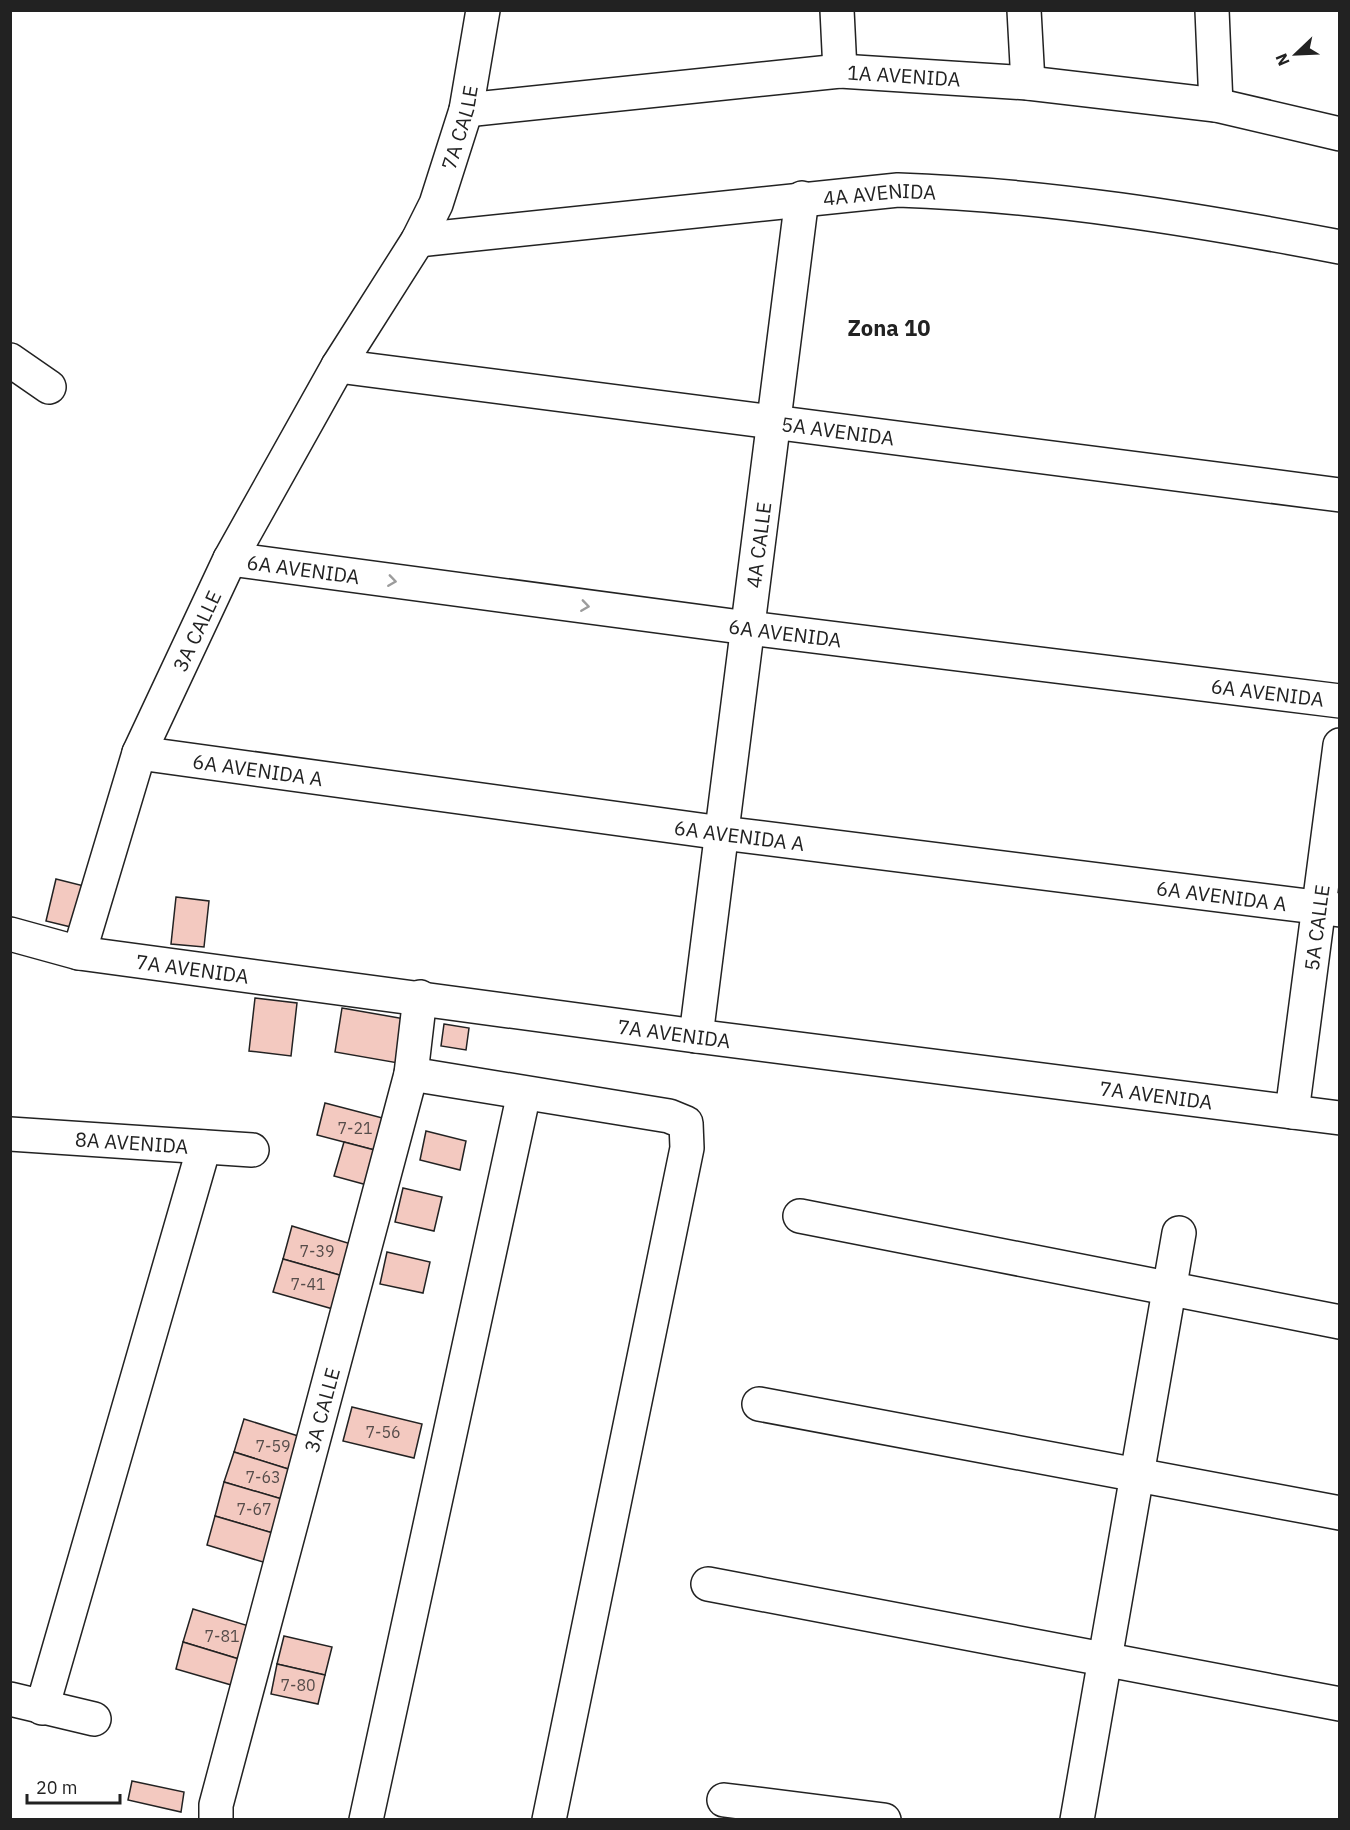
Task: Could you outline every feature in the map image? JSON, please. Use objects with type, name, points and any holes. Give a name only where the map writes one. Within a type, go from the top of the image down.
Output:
[{"type":"street","name":"7A CALLE","points":[[418,240],[436,204],[466,110],[483,10]]},
{"type":"street","points":[[837,10],[840,71]]},
{"type":"street","points":[[1024,10],[1028,83]]},
{"type":"street","points":[[1212,10],[1216,105]]},
{"type":"street","name":"1A AVENIDA","points":[[466,110],[840,71],[1028,83],[1216,105],[1340,134]]},
{"type":"street","name":"4A AVENIDA","points":[[418,240],[802,198],[898,190],[960,192],[1161,215],[1340,247]]},
{"type":"street","name":"4A CALLE","points":[[696,1036],[802,198]]},
{"type":"street","name":"3A CALLE","points":[[79,953],[139,753],[230,559],[338,366],[418,240]]},
{"type":"street","points":[[10,360],[49,387]]},
{"type":"street","name":"5A AVENIDA","points":[[338,366],[1340,495]]},
{"type":"street","name":"6A AVENIDA","points":[[230,559],[748,628],[1340,701]]},
{"type":"street","name":"5A CALLE","points":[[1292,1112],[1329,909],[1340,745]]},
{"type":"street","name":"6A AVENIDA A","points":[[139,753],[722,833],[1329,909]]},
{"type":"street","name":"7A AVENIDA","points":[[10,934],[79,953],[420,997],[696,1036],[1340,1118]]},
{"type":"street","name":"3A CALLE","points":[[216,1820],[216,1805],[411,1074],[420,997]]},
{"type":"street","points":[[411,1074],[669,1116],[686,1123],[687,1148],[549,1820]]},
{"type":"street","points":[[366,1820],[524,1093]]},
{"type":"street","name":"8A AVENIDA","points":[[10,1134],[252,1150]]},
{"type":"street","points":[[42,1708],[204,1147]]},
{"type":"street","points":[[800,1216],[1340,1322]]},
{"type":"street","points":[[1077,1820],[1179,1233]]},
{"type":"street","points":[[759,1404],[1340,1514]]},
{"type":"street","points":[[708,1584],[1340,1704]]},
{"type":"street","points":[[10,1700],[94,1719]]},
{"type":"street","points":[[724,1800],[884,1820]]},
{"type":"building","points":[[56,879],[88,887],[79,929],[46,921]]},
{"type":"building","points":[[176,897],[209,901],[204,947],[171,944]]},
{"type":"building","points":[[255,998],[297,1003],[291,1056],[249,1051]]},
{"type":"building","points":[[342,1008],[405,1019],[398,1063],[335,1052]]},
{"type":"building","points":[[444,1024],[469,1028],[466,1050],[441,1046]]},
{"type":"building","points":[[325,1103],[394,1121],[386,1153],[317,1135]]},
{"type":"building","points":[[426,1131],[466,1141],[460,1170],[420,1160]]},
{"type":"building","points":[[344,1142],[386,1153],[378,1188],[334,1176]]},
{"type":"building","points":[[403,1188],[442,1197],[434,1231],[395,1222]]},
{"type":"building","points":[[292,1226],[351,1244],[343,1276],[283,1259]]},
{"type":"building","points":[[387,1252],[430,1262],[423,1293],[380,1284]]},
{"type":"building","points":[[283,1259],[343,1276],[333,1309],[273,1292]]},
{"type":"building","points":[[352,1407],[422,1424],[414,1458],[343,1441]]},
{"type":"building","points":[[244,1419],[311,1440],[301,1473],[234,1452]]},
{"type":"building","points":[[234,1452],[301,1473],[292,1502],[224,1482]]},
{"type":"building","points":[[224,1482],[292,1502],[283,1536],[215,1516]]},
{"type":"building","points":[[215,1516],[283,1536],[273,1565],[207,1545]]},
{"type":"building","points":[[193,1609],[262,1630],[252,1663],[183,1642]]},
{"type":"building","points":[[284,1636],[332,1647],[325,1675],[277,1664]]},
{"type":"building","points":[[183,1642],[252,1663],[245,1689],[176,1669]]},
{"type":"building","points":[[277,1664],[325,1675],[318,1704],[271,1694]]},
{"type":"building","points":[[132,1781],[184,1792],[181,1812],[128,1800]]},
{"type":"district","name":"Zona 10","points":[[889,327]]}]
